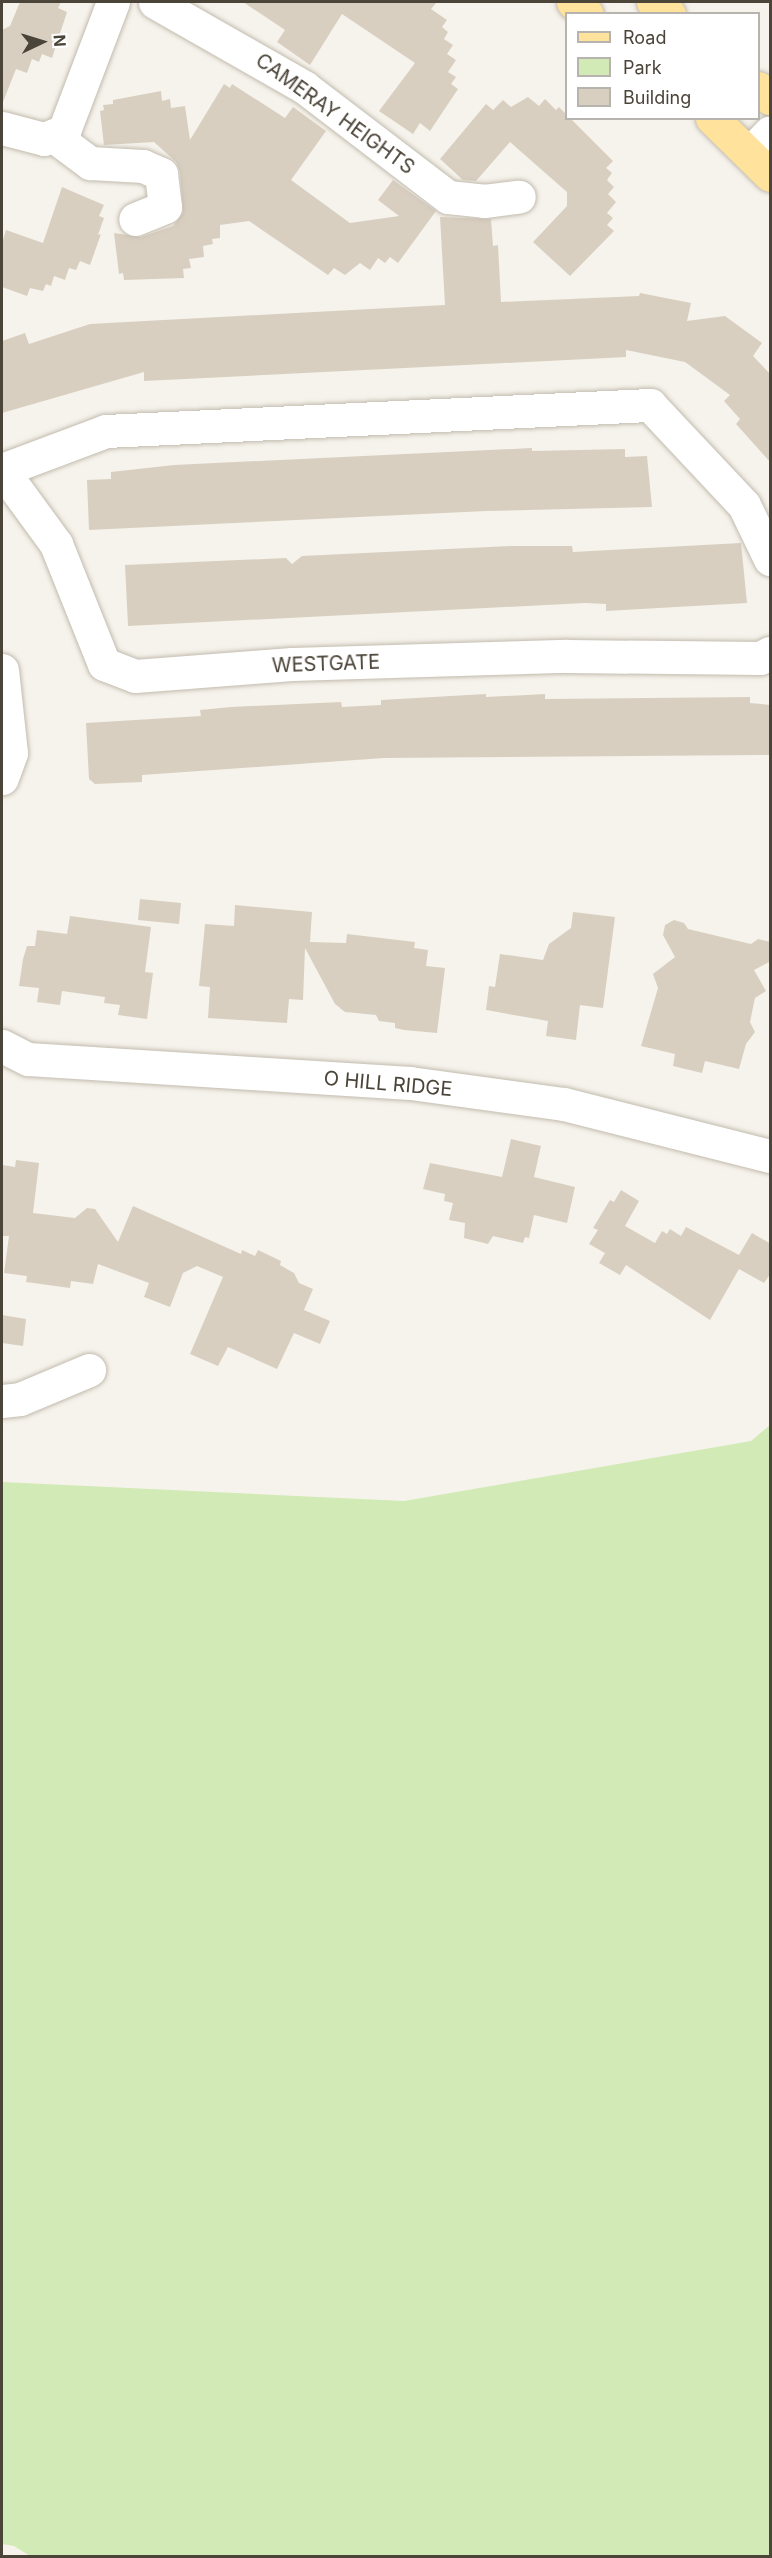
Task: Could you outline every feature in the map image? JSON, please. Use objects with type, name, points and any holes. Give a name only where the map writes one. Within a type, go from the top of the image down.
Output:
[{"type":"main road","points":[[573,2],[585,12]]},
{"type":"main road","points":[[653,2],[666,12]]},
{"type":"main road","points":[[715,120],[763,154]]},
{"type":"street","points":[[2,128],[44,139],[55,137],[64,131],[113,2]]},
{"type":"street","name":"CAMERAY HEIGHTS","points":[[155,2],[304,87],[448,196],[484,201],[519,197]]},
{"type":"street","points":[[55,137],[90,163],[143,166],[161,174],[165,207],[135,219]]},
{"type":"street","name":"WESTGATE","points":[[771,559],[744,505],[650,405],[106,431],[2,470],[56,544],[104,664],[135,676],[304,664],[567,656],[760,658],[771,653]]},
{"type":"street","points":[[2,670],[11,753],[2,778]]},
{"type":"street","name":"O HILL RIDGE","points":[[2,1046],[28,1059],[410,1083],[564,1104],[771,1156]]},
{"type":"street","points":[[2,1401],[20,1399],[89,1370]]},
{"type":"green space","points":[[770,1425],[770,2556],[30,2556],[14,2546],[2,2544],[2,1482],[404,1501],[751,1441]]},
{"type":"building","points":[[20,2],[61,2],[58,8],[67,12],[52,58],[42,54],[39,62],[32,59],[27,73],[16,69],[3,102],[2,30],[10,26]]},
{"type":"building","points":[[243,2],[437,2],[431,9],[447,20],[442,27],[448,32],[444,39],[453,45],[447,54],[456,60],[448,72],[456,77],[451,84],[458,89],[430,131],[420,123],[413,134],[379,111],[415,63],[342,14],[310,65],[277,42],[285,30]]},
{"type":"building","points":[[224,84],[230,88],[232,84],[285,118],[293,107],[326,131],[291,180],[350,223],[399,216],[378,200],[393,180],[436,211],[398,263],[390,257],[385,263],[378,258],[370,270],[360,263],[345,275],[334,268],[328,275],[249,221],[220,225],[220,238],[212,239],[213,244],[203,246],[204,257],[189,259],[191,268],[183,269],[184,278],[124,280],[123,273],[119,274],[114,233],[141,237],[173,226],[183,212],[180,172],[176,162],[154,142],[104,145],[100,111],[104,110],[103,105],[113,104],[113,100],[161,91],[162,101],[170,99],[171,108],[185,106],[190,140]]},
{"type":"building","points":[[528,97],[539,106],[545,99],[556,110],[559,107],[565,113],[565,120],[572,120],[613,161],[606,168],[612,173],[607,180],[614,187],[608,194],[616,202],[607,213],[613,218],[607,225],[614,231],[570,276],[533,242],[567,206],[567,192],[510,142],[476,181],[463,180],[440,159],[486,104],[493,110],[503,100],[511,107]]},
{"type":"building","points":[[62,187],[104,205],[99,216],[104,218],[98,235],[101,234],[90,265],[80,261],[76,270],[69,268],[65,280],[54,276],[51,286],[46,284],[43,291],[30,288],[27,296],[2,287],[2,243],[6,230],[43,243]]},
{"type":"building","points":[[440,217],[491,219],[493,246],[498,245],[501,302],[639,296],[640,293],[691,303],[687,321],[725,316],[762,343],[753,356],[771,375],[771,463],[736,424],[740,419],[724,401],[730,395],[685,362],[626,350],[626,357],[144,381],[144,372],[2,413],[2,341],[25,333],[29,344],[90,324],[445,305]]},
{"type":"building","points":[[532,448],[532,451],[625,449],[625,457],[647,456],[652,507],[486,511],[89,530],[87,480],[111,479],[111,472],[174,465]]},
{"type":"building","points":[[741,543],[747,603],[606,611],[606,604],[585,603],[128,626],[125,565],[286,558],[292,564],[302,556],[511,546],[572,546],[573,552]]},
{"type":"building","points":[[486,694],[486,697],[545,694],[545,699],[750,697],[750,703],[771,705],[771,755],[384,758],[142,775],[142,782],[95,784],[89,779],[86,723],[201,716],[200,710],[231,707],[341,702],[342,707],[381,705],[381,700]]},
{"type":"building","points":[[140,899],[181,903],[179,924],[138,920]]},
{"type":"building","points":[[235,905],[312,912],[310,942],[346,943],[347,934],[415,942],[414,948],[428,950],[426,966],[445,968],[437,1033],[395,1028],[395,1023],[379,1021],[376,1015],[345,1012],[335,1004],[305,948],[303,1000],[289,999],[287,1023],[208,1018],[210,987],[199,986],[205,924],[234,926]]},
{"type":"building","points":[[573,912],[615,917],[603,1008],[580,1005],[576,1040],[546,1036],[548,1021],[486,1010],[489,986],[495,987],[500,954],[543,960],[549,944],[571,928]]},
{"type":"building","points":[[70,916],[151,927],[145,972],[153,973],[147,1019],[118,1015],[120,1005],[104,1003],[105,997],[62,991],[60,1005],[37,1002],[39,988],[19,986],[27,946],[35,946],[37,930],[67,934]]},
{"type":"building","points":[[674,920],[684,923],[688,929],[751,944],[758,939],[771,942],[771,961],[754,970],[766,991],[755,998],[750,1022],[755,1032],[746,1044],[739,1069],[705,1061],[702,1073],[673,1066],[675,1054],[641,1046],[658,988],[653,974],[675,957],[663,935],[665,925]]},
{"type":"building","points":[[511,1139],[541,1146],[534,1177],[575,1187],[567,1223],[534,1215],[529,1238],[525,1237],[523,1243],[493,1236],[488,1244],[464,1238],[465,1223],[449,1220],[453,1203],[444,1201],[445,1194],[423,1189],[430,1163],[502,1177]]},
{"type":"building","points":[[16,1160],[39,1163],[33,1213],[75,1218],[87,1208],[95,1209],[118,1242],[133,1206],[241,1254],[242,1250],[255,1256],[258,1250],[281,1261],[280,1265],[294,1273],[299,1283],[313,1289],[304,1310],[330,1321],[320,1344],[294,1333],[277,1369],[228,1347],[218,1366],[190,1354],[223,1277],[197,1266],[183,1273],[170,1307],[144,1297],[149,1283],[98,1264],[93,1284],[71,1281],[70,1288],[26,1282],[27,1276],[4,1273],[9,1236],[2,1236],[2,1165],[15,1167]]},
{"type":"building","points":[[621,1190],[639,1201],[625,1226],[655,1243],[662,1231],[667,1234],[670,1229],[681,1236],[686,1227],[739,1255],[752,1233],[771,1244],[771,1273],[764,1283],[739,1269],[710,1320],[626,1265],[620,1275],[599,1263],[605,1253],[589,1244],[598,1230],[593,1228],[610,1200],[614,1202]]},
{"type":"building","points":[[2,1315],[26,1319],[23,1346],[2,1343]]}]
